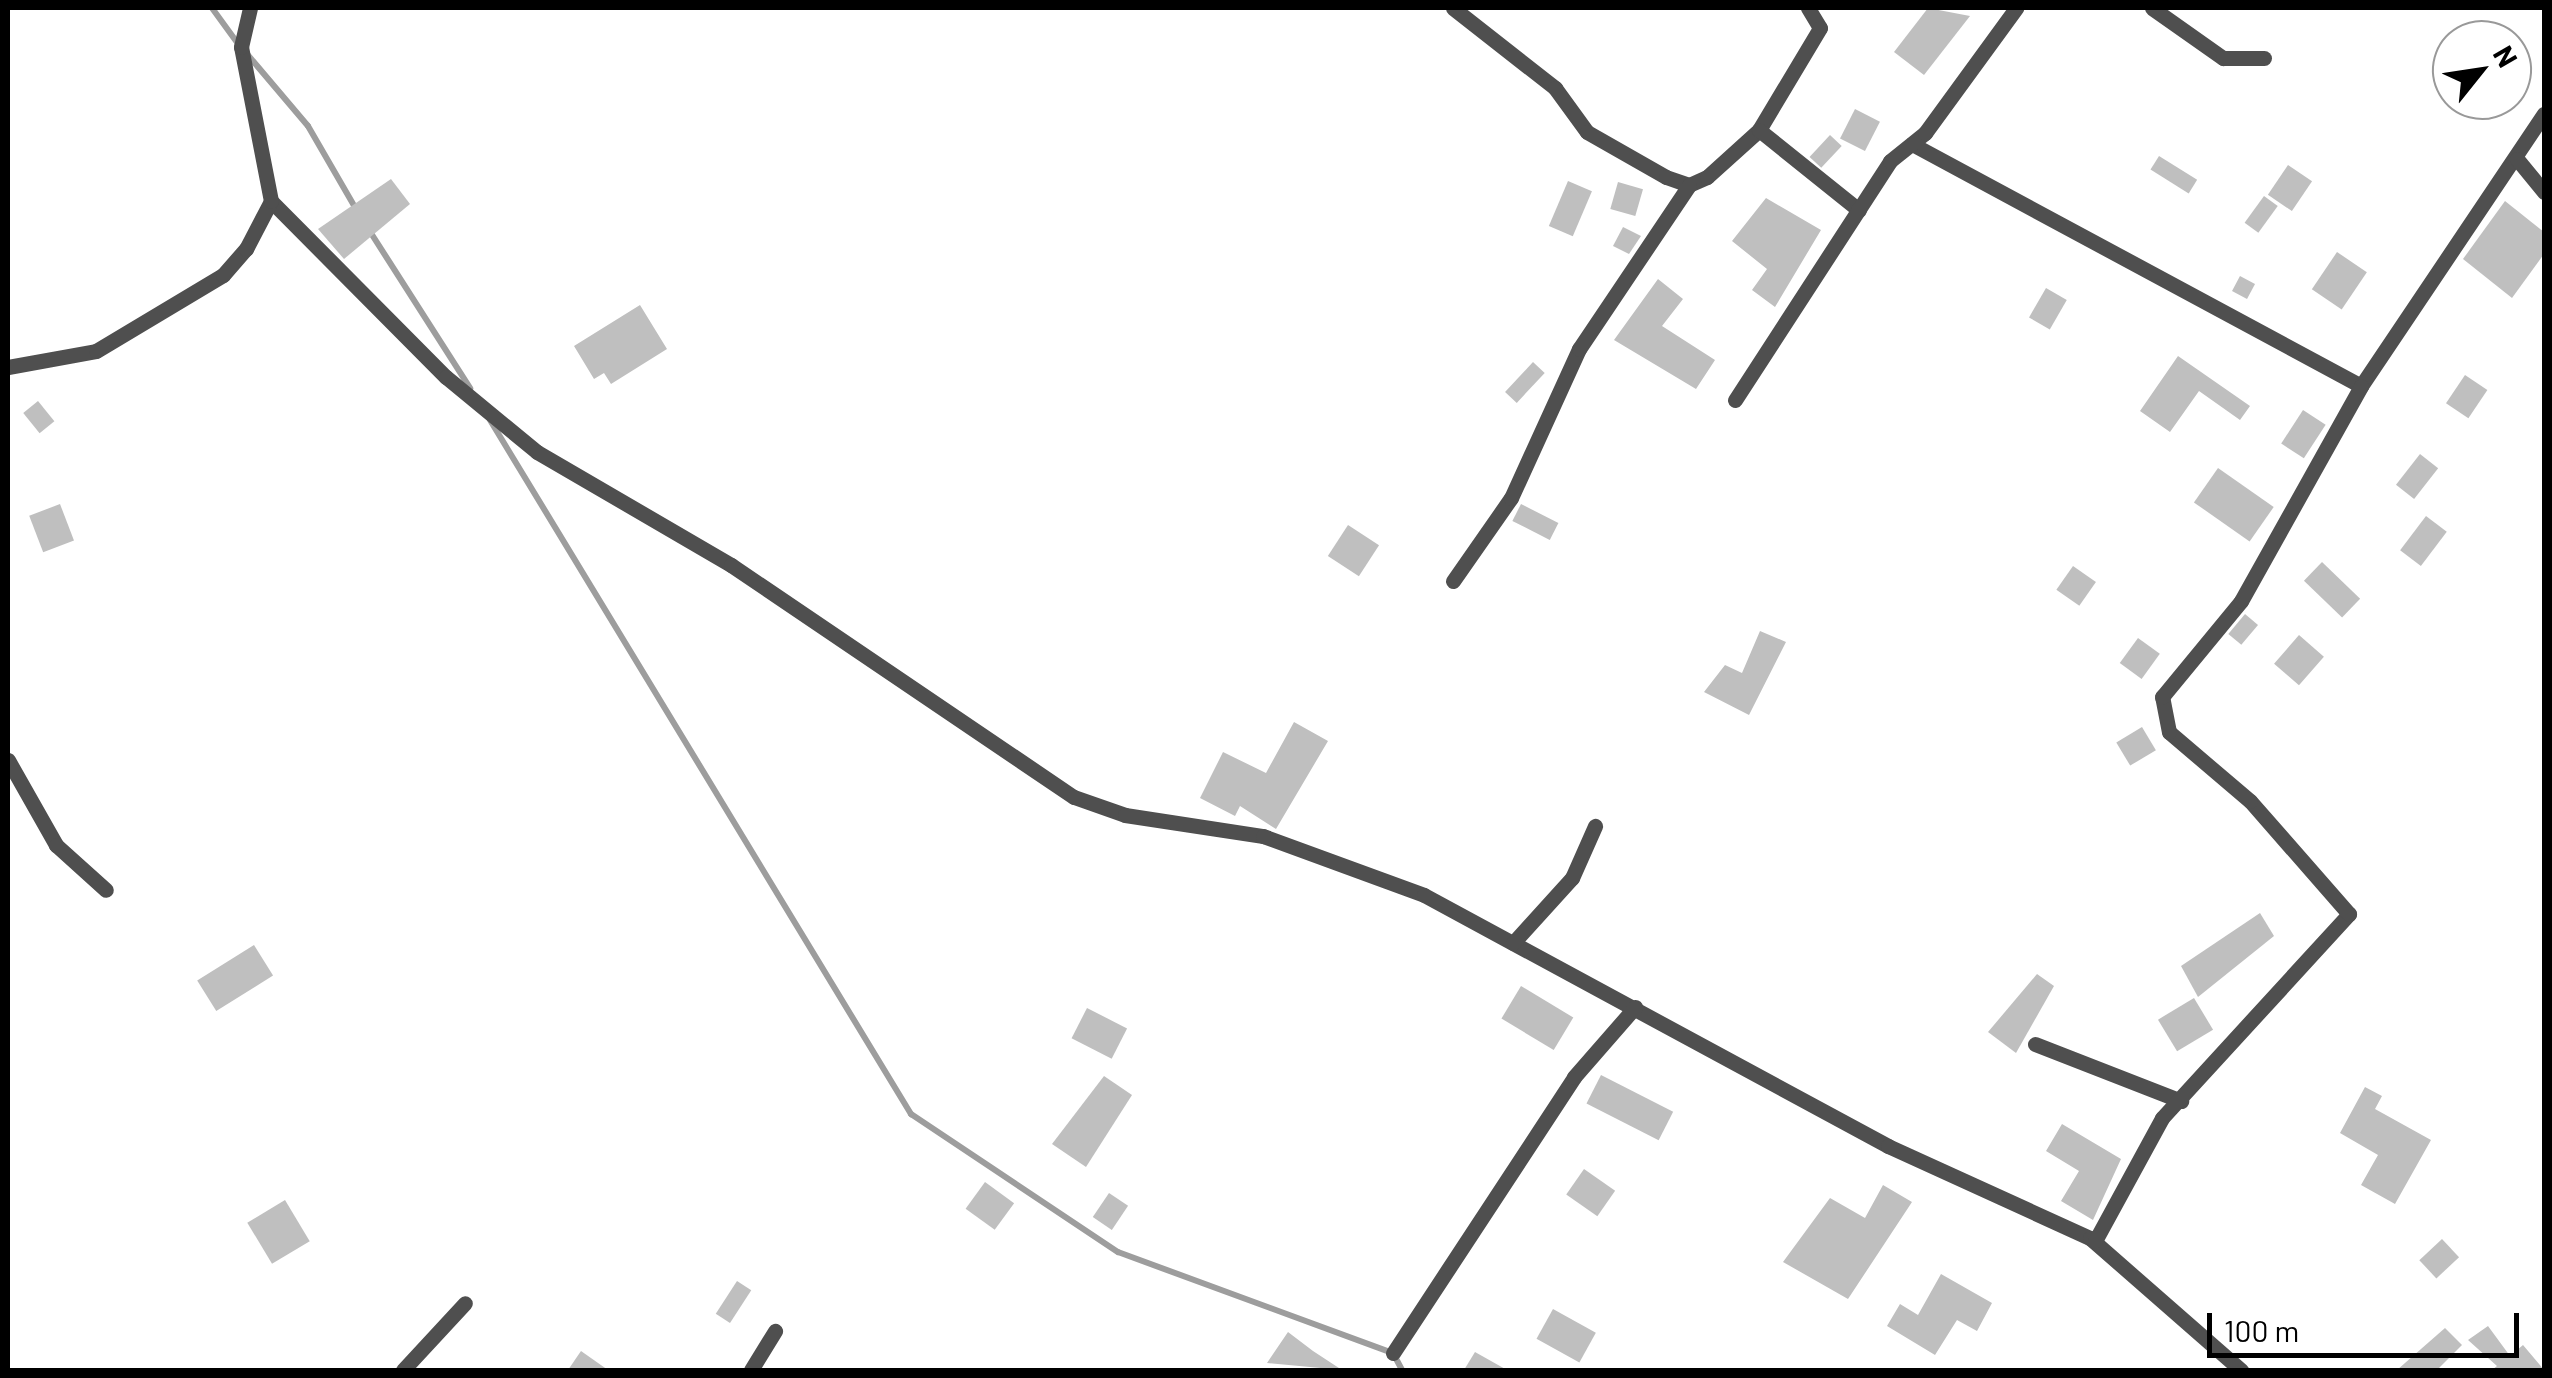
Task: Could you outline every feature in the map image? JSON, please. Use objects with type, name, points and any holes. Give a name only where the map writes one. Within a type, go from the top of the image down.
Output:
[{"type":"street","points":[[250,8],[240,47],[272,201],[446,377],[536,452],[732,565],[1074,797],[1125,814],[1263,836],[1424,895],[1888,1146],[2095,1241],[2242,1370]]},
{"type":"street","points":[[1453,8],[1555,88],[1587,132],[1689,186]]},
{"type":"street","points":[[1453,581],[1511,498],[1579,349],[1689,186],[1759,130],[1820,28],[1808,8]]},
{"type":"street","points":[[1735,400],[1859,210],[2016,8]]},
{"type":"street","points":[[2152,8],[2223,58],[2264,58]]},
{"type":"street","points":[[2095,1241],[2149,1138],[2349,914],[2250,801],[2169,732],[2162,698],[2241,601],[2361,386],[2544,114]]},
{"type":"street","points":[[1759,130],[1859,210]]},
{"type":"street","points":[[1912,144],[2361,386]]},
{"type":"street","points":[[2517,159],[2544,192]]},
{"type":"street","points":[[8,367],[96,351],[223,276],[272,201]]},
{"type":"street","points":[[8,760],[56,845],[106,890]]},
{"type":"street","points":[[1513,943],[1572,878],[1595,826]]},
{"type":"street","points":[[1394,1353],[1574,1077],[1635,1007]]},
{"type":"street","points":[[2035,1044],[2181,1101]]},
{"type":"street","points":[[404,1370],[465,1303]]},
{"type":"street","points":[[751,1370],[775,1331]]},
{"type":"building","points":[[1928,8],[1970,16],[1924,75],[1894,52]]},
{"type":"building","points":[[1855,109],[1880,122],[1865,151],[1840,138]]},
{"type":"building","points":[[1830,135],[1842,146],[1821,168],[1810,157]]},
{"type":"building","points":[[2159,156],[2197,180],[2189,193],[2151,170]]},
{"type":"building","points":[[2288,165],[2312,181],[2292,211],[2268,195]]},
{"type":"building","points":[[391,179],[410,204],[344,259],[318,229]]},
{"type":"building","points":[[1568,181],[1592,191],[1573,236],[1549,226]]},
{"type":"building","points":[[1618,182],[1643,189],[1635,216],[1610,209]]},
{"type":"building","points":[[2264,196],[2278,206],[2258,233],[2245,223]]},
{"type":"building","points":[[1766,198],[1821,230],[1775,307],[1752,290],[1767,269],[1732,241]]},
{"type":"building","points":[[2505,201],[2544,232],[2544,254],[2512,298],[2463,259]]},
{"type":"building","points":[[1623,227],[1641,236],[1629,254],[1613,246]]},
{"type":"building","points":[[2337,252],[2367,272],[2342,309],[2312,289]]},
{"type":"building","points":[[2240,276],[2255,284],[2247,299],[2232,291]]},
{"type":"building","points":[[1658,279],[1683,299],[1662,326],[1715,360],[1696,389],[1614,340]]},
{"type":"building","points":[[2046,288],[2067,300],[2050,329],[2029,317]]},
{"type":"building","points":[[640,305],[667,349],[611,384],[604,373],[594,379],[574,346]]},
{"type":"building","points":[[2178,356],[2250,406],[2240,420],[2199,391],[2170,432],[2140,411]]},
{"type":"building","points":[[1533,362],[1545,373],[1517,403],[1505,392]]},
{"type":"building","points":[[2465,375],[2487,390],[2468,418],[2446,403]]},
{"type":"building","points":[[38,401],[54,421],[40,433],[23,413]]},
{"type":"building","points":[[2303,410],[2326,425],[2304,458],[2281,444]]},
{"type":"building","points":[[2420,454],[2438,468],[2414,499],[2396,485]]},
{"type":"building","points":[[2218,468],[2274,507],[2250,541],[2194,502]]},
{"type":"building","points":[[60,504],[74,540],[43,552],[29,516]]},
{"type":"building","points":[[1521,504],[1558,523],[1550,540],[1512,521]]},
{"type":"building","points":[[2426,516],[2447,532],[2421,566],[2400,550]]},
{"type":"building","points":[[1348,525],[1379,545],[1359,576],[1328,556]]},
{"type":"building","points":[[2322,562],[2360,599],[2342,618],[2304,581]]},
{"type":"building","points":[[2073,566],[2096,582],[2079,606],[2056,590]]},
{"type":"building","points":[[2245,614],[2258,625],[2241,645],[2228,634]]},
{"type":"building","points":[[1760,631],[1786,642],[1749,715],[1704,692],[1725,665],[1742,673]]},
{"type":"building","points":[[2299,635],[2324,657],[2299,685],[2274,664]]},
{"type":"building","points":[[2138,638],[2160,654],[2142,679],[2120,663]]},
{"type":"building","points":[[1294,722],[1328,741],[1276,829],[1240,806],[1235,816],[1200,798],[1223,752],[1266,773]]},
{"type":"building","points":[[2142,727],[2156,750],[2130,766],[2116,742]]},
{"type":"building","points":[[2260,913],[2274,936],[2198,997],[2181,966]]},
{"type":"building","points":[[254,945],[273,976],[216,1011],[197,981]]},
{"type":"building","points":[[2037,974],[2054,986],[2016,1053],[1988,1032]]},
{"type":"building","points":[[1521,986],[1573,1017],[1554,1050],[1501,1019]]},
{"type":"building","points":[[2194,998],[2213,1030],[2177,1051],[2158,1020]]},
{"type":"building","points":[[1087,1008],[1127,1028],[1112,1059],[1072,1038]]},
{"type":"building","points":[[1601,1075],[1673,1112],[1659,1140],[1586,1104]]},
{"type":"building","points":[[1104,1076],[1132,1095],[1086,1167],[1052,1144]]},
{"type":"building","points":[[2365,1087],[2382,1096],[2375,1109],[2431,1140],[2395,1204],[2361,1185],[2378,1155],[2340,1133]]},
{"type":"building","points":[[2062,1124],[2121,1159],[2093,1220],[2061,1201],[2079,1171],[2046,1151]]},
{"type":"building","points":[[1584,1169],[1615,1191],[1597,1216],[1566,1194]]},
{"type":"building","points":[[985,1182],[1014,1203],[995,1230],[966,1209]]},
{"type":"building","points":[[1883,1185],[1912,1202],[1848,1299],[1783,1262],[1830,1198],[1865,1218]]},
{"type":"building","points":[[1109,1193],[1128,1206],[1112,1230],[1093,1217]]},
{"type":"building","points":[[285,1200],[310,1241],[272,1264],[247,1223]]},
{"type":"building","points":[[2442,1239],[2459,1257],[2436,1278],[2419,1260]]},
{"type":"building","points":[[1941,1274],[1992,1303],[1977,1331],[1957,1320],[1935,1355],[1887,1326],[1900,1304],[1918,1315]]},
{"type":"building","points":[[737,1281],[751,1290],[730,1323],[716,1314]]},
{"type":"building","points":[[1553,1309],[1596,1333],[1579,1362],[1537,1339]]},
{"type":"building","points":[[2488,1326],[2510,1356],[2523,1345],[2544,1370],[2492,1370],[2497,1366],[2468,1340]]},
{"type":"building","points":[[2445,1328],[2462,1345],[2437,1370],[2397,1370]]},
{"type":"building","points":[[1288,1332],[1313,1351],[1342,1370],[1267,1363]]},
{"type":"building","points":[[581,1351],[608,1370],[568,1370]]},
{"type":"building","points":[[1475,1352],[1507,1370],[1464,1370]]},
{"type":"waterway","points":[[212,8],[239,45]]},
{"type":"waterway","points":[[247,54],[308,126],[357,211]]},
{"type":"waterway","points":[[369,230],[470,388]]},
{"type":"waterway","points":[[490,420],[911,1114],[1118,1252],[1393,1353],[1402,1370]]}]
